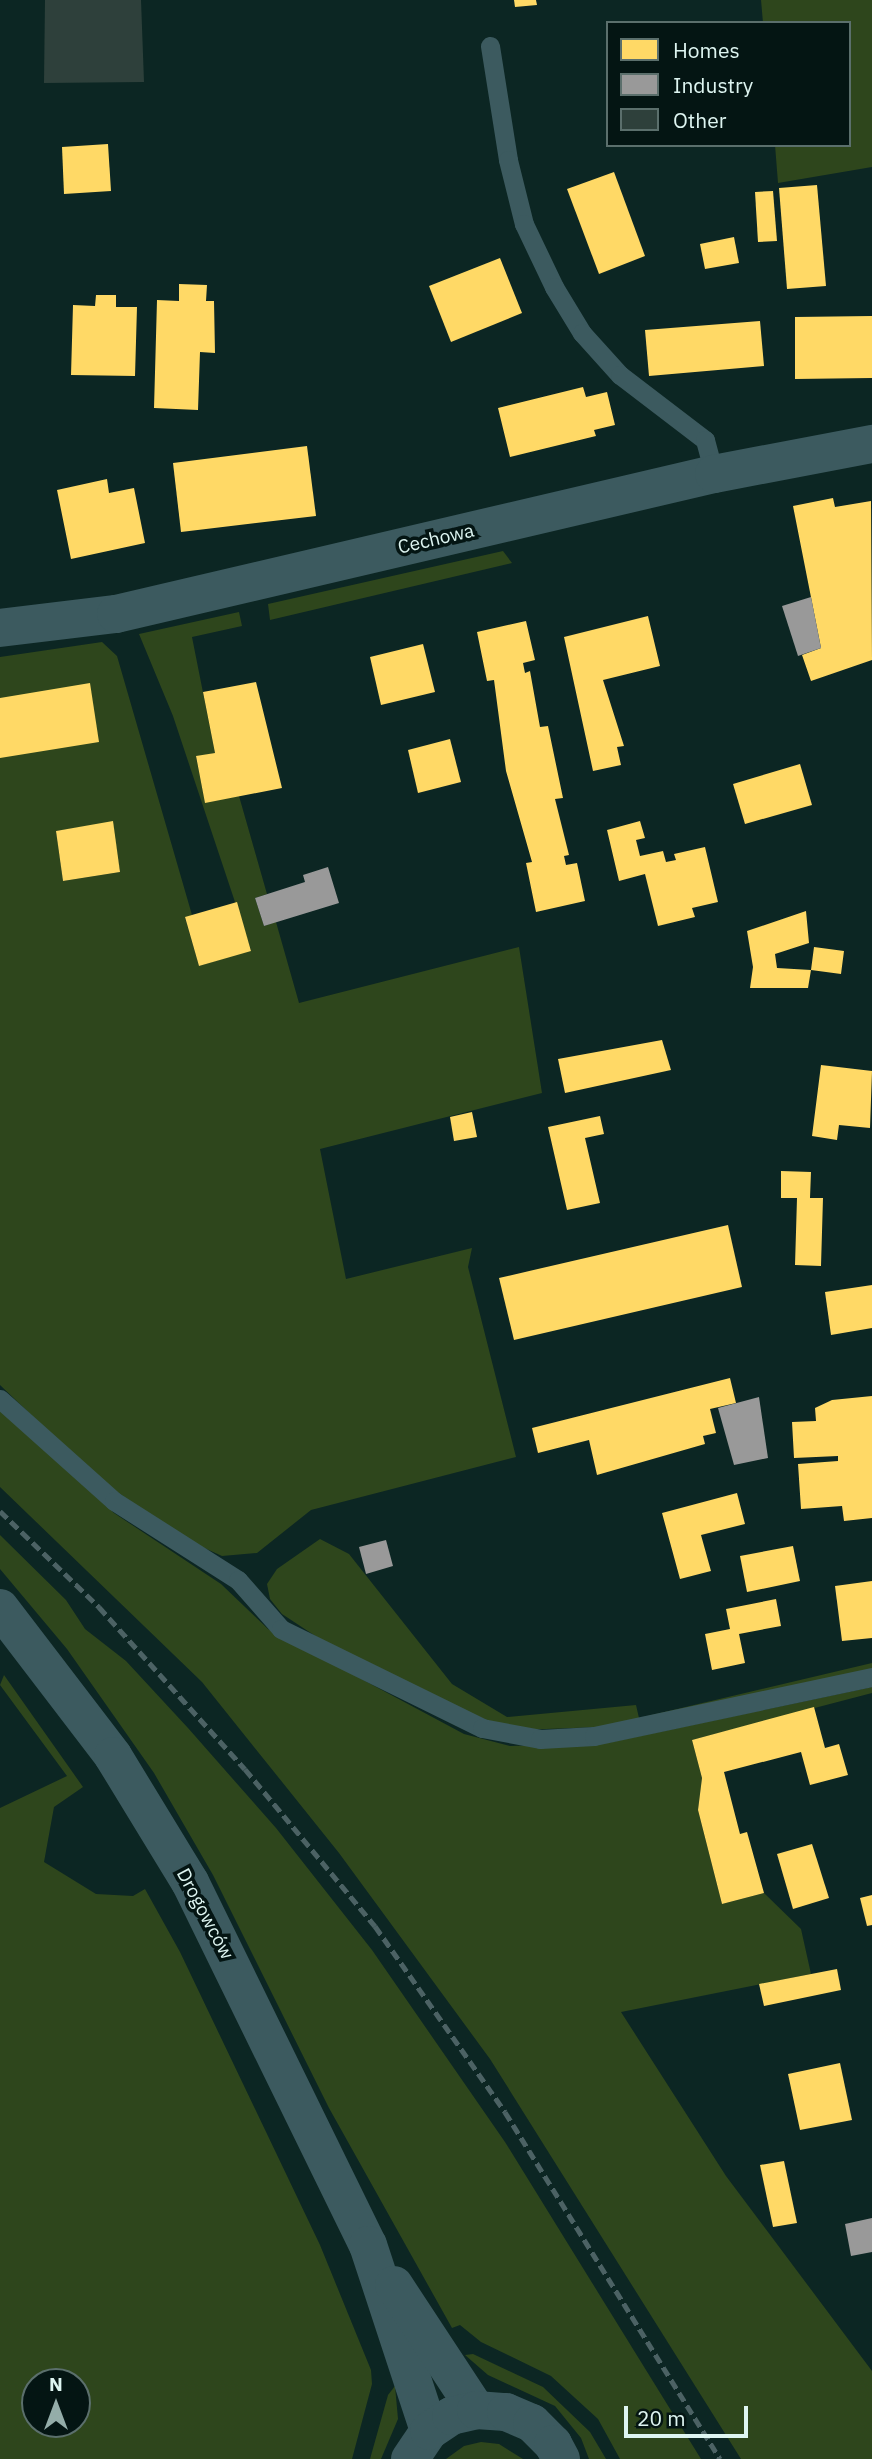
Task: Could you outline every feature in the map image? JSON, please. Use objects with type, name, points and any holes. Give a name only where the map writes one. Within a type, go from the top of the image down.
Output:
[{"type":"street","name":"Cechowa","points":[[0,628],[116,614],[714,474],[872,444]]},
{"type":"street","name":"Drogowców","points":[[0,1608],[113,1756],[190,1882],[368,2245],[476,2410]]},
{"type":"street","name":"Drogowców","points":[[368,2245],[419,2445]]},
{"type":"street","points":[[419,2445],[451,2417],[476,2410],[506,2412],[532,2423],[553,2444],[561,2459]]},
{"type":"lane","points":[[490,46],[521,212],[554,287],[582,333],[620,375],[705,440],[714,474]]},
{"type":"lane","points":[[0,1399],[114,1502],[238,1580],[281,1629],[482,1728],[540,1739],[594,1736],[872,1677]]},
{"type":"green space","points":[[761,0],[872,0],[872,167],[778,183],[775,147],[851,147],[851,21],[763,21]]},
{"type":"green space","points":[[503,551],[512,563],[270,620],[268,604]]},
{"type":"green space","points":[[239,612],[242,626],[192,637],[215,753],[196,757],[205,802],[239,796],[267,894],[255,898],[264,926],[276,922],[299,1003],[519,947],[542,1093],[320,1149],[346,1279],[472,1248],[468,1267],[516,1457],[311,1510],[257,1553],[222,1556],[180,1537],[95,1476],[0,1385],[0,657],[102,642],[117,656],[192,915],[185,918],[199,966],[251,950],[173,716],[139,634]],"holes":[[[112,822],[120,872],[63,881],[56,831]]]},
{"type":"green space","points":[[0,1409],[114,1513],[221,1584],[268,1629],[464,1734],[510,1746],[607,1743],[872,1687],[872,1693],[692,1740],[702,1778],[698,1810],[722,1904],[764,1893],[801,1929],[811,1974],[621,2012],[726,2176],[872,2371],[872,2459],[741,2459],[490,2059],[339,1853],[202,1682],[0,1487]]},
{"type":"green space","points":[[0,1535],[66,1600],[85,1629],[126,1661],[188,1728],[276,1828],[372,1950],[505,2142],[701,2459],[620,2459],[598,2419],[551,2376],[481,2342],[460,2325],[452,2328],[329,2108],[213,1875],[154,1773],[67,1649],[0,1569]]},
{"type":"green space","points":[[320,1539],[349,1554],[452,1684],[507,1717],[636,1705],[639,1718],[872,1663],[872,1669],[600,1727],[519,1730],[487,1722],[323,1641],[282,1614],[270,1599],[267,1584],[277,1569]]},
{"type":"green space","points":[[4,1675],[83,1787],[54,1807],[44,1862],[96,1894],[133,1896],[145,1889],[180,1952],[320,2245],[371,2370],[372,2384],[352,2459],[0,2459],[0,1808],[67,1776],[0,1685]]},
{"type":"green space","points":[[473,2354],[543,2387],[590,2432],[606,2459],[589,2459],[581,2438],[555,2406],[488,2375],[465,2355]]},
{"type":"green space","points":[[395,2386],[398,2419],[381,2459],[370,2459],[388,2395]]},
{"type":"green space","points":[[481,2442],[499,2444],[523,2459],[446,2459],[464,2446]]},
{"type":"building: Homes","points":[[514,0],[536,0],[537,5],[515,7]]},
{"type":"building: Homes","points":[[108,144],[111,191],[64,194],[62,147]]},
{"type":"building: Homes","points":[[614,172],[645,256],[599,274],[567,189]]},
{"type":"building: Homes","points":[[817,185],[826,286],[787,289],[779,188]]},
{"type":"building: Homes","points":[[773,191],[777,241],[758,242],[755,192]]},
{"type":"building: Homes","points":[[734,237],[739,263],[705,269],[700,244]]},
{"type":"building: Homes","points":[[500,258],[522,313],[451,342],[429,286]]},
{"type":"building: Homes","points":[[179,284],[207,285],[206,301],[214,301],[215,353],[200,352],[198,410],[154,408],[157,300],[179,301]]},
{"type":"building: Homes","points":[[96,295],[116,295],[116,307],[137,307],[135,376],[71,375],[73,305],[95,306]]},
{"type":"building: Homes","points":[[872,316],[872,378],[795,379],[795,317]]},
{"type":"building: Homes","points":[[760,321],[764,366],[649,376],[645,330]]},
{"type":"building: Homes","points":[[583,387],[586,397],[607,392],[615,425],[594,430],[596,436],[510,457],[498,408]]},
{"type":"building: Homes","points":[[307,446],[316,516],[181,532],[173,463]]},
{"type":"building: Homes","points":[[107,479],[109,493],[134,488],[145,543],[71,559],[57,490]]},
{"type":"building: Homes","points":[[833,498],[835,507],[871,501],[872,660],[811,681],[802,655],[821,648],[793,506]]},
{"type":"building: Homes","points":[[648,616],[660,666],[603,680],[624,746],[617,747],[621,765],[593,771],[564,637]]},
{"type":"building: Homes","points":[[526,621],[535,660],[523,663],[525,673],[530,671],[540,727],[548,726],[563,798],[555,799],[569,855],[564,856],[566,865],[577,863],[585,901],[536,912],[526,863],[532,862],[506,771],[494,680],[487,681],[477,632]]},
{"type":"building: Homes","points":[[423,644],[435,692],[381,705],[370,657]]},
{"type":"building: Homes","points":[[256,682],[282,788],[205,803],[196,756],[215,753],[203,692]]},
{"type":"building: Homes","points":[[90,683],[99,742],[0,758],[0,698]]},
{"type":"building: Homes","points":[[450,739],[461,782],[418,793],[408,750]]},
{"type":"building: Homes","points":[[800,764],[812,805],[745,824],[733,784]]},
{"type":"building: Homes","points":[[113,821],[120,872],[63,881],[56,831]]},
{"type":"building: Homes","points":[[640,821],[645,838],[636,840],[640,856],[663,851],[666,862],[676,860],[674,854],[705,847],[718,902],[692,908],[695,917],[658,926],[645,874],[619,881],[607,830]]},
{"type":"building: Homes","points":[[237,902],[251,951],[199,966],[185,917]]},
{"type":"building: Homes","points":[[806,911],[809,943],[775,954],[777,968],[811,970],[808,988],[750,988],[753,967],[747,931]]},
{"type":"building: Homes","points":[[814,947],[844,951],[841,974],[811,970]]},
{"type":"building: Homes","points":[[662,1040],[671,1070],[565,1093],[558,1059]]},
{"type":"building: Homes","points":[[821,1065],[872,1071],[870,1128],[839,1125],[837,1140],[812,1136]]},
{"type":"building: Homes","points":[[472,1112],[477,1137],[454,1141],[450,1117]]},
{"type":"building: Homes","points":[[600,1116],[604,1134],[585,1138],[600,1203],[567,1210],[548,1127]]},
{"type":"building: Homes","points":[[781,1171],[811,1172],[810,1198],[823,1198],[821,1266],[795,1265],[797,1198],[781,1198]]},
{"type":"building: Homes","points":[[728,1225],[742,1287],[514,1340],[499,1278]]},
{"type":"building: Homes","points":[[872,1285],[872,1328],[831,1335],[825,1292]]},
{"type":"building: Homes","points":[[730,1378],[736,1403],[710,1409],[716,1433],[703,1436],[705,1444],[597,1475],[589,1440],[538,1453],[532,1428]]},
{"type":"building: Homes","points":[[872,1396],[872,1518],[844,1521],[842,1506],[801,1509],[798,1464],[838,1461],[838,1456],[794,1458],[792,1422],[816,1421],[815,1408],[832,1400]]},
{"type":"building: Homes","points":[[737,1493],[745,1524],[701,1535],[711,1571],[680,1579],[662,1513]]},
{"type":"building: Homes","points":[[793,1546],[800,1581],[747,1592],[740,1556]]},
{"type":"building: Homes","points":[[872,1581],[872,1638],[842,1641],[835,1586]]},
{"type":"building: Homes","points":[[776,1599],[781,1626],[739,1634],[745,1663],[712,1670],[705,1634],[730,1629],[726,1609]]},
{"type":"building: Homes","points":[[814,1707],[825,1748],[839,1744],[848,1775],[810,1785],[801,1752],[724,1772],[740,1834],[747,1832],[764,1893],[722,1904],[698,1810],[702,1778],[692,1740]]},
{"type":"building: Homes","points":[[812,1844],[829,1898],[793,1909],[777,1854]]},
{"type":"building: Homes","points":[[872,1895],[872,1925],[867,1926],[860,1898]]},
{"type":"building: Homes","points":[[837,1969],[841,1990],[764,2006],[759,1984]]},
{"type":"building: Homes","points":[[840,2063],[852,2120],[800,2130],[788,2074]]},
{"type":"building: Homes","points":[[784,2161],[797,2223],[773,2227],[760,2165]]},
{"type":"building: Industry","points":[[811,597],[821,648],[798,656],[782,606]]},
{"type":"building: Industry","points":[[328,867],[339,903],[264,926],[255,898],[305,882],[303,875]]},
{"type":"building: Industry","points":[[759,1397],[768,1458],[734,1465],[718,1408]]},
{"type":"building: Industry","points":[[386,1540],[393,1566],[366,1574],[359,1547]]},
{"type":"building: Industry","points":[[872,2218],[872,2252],[851,2256],[845,2224]]},
{"type":"building: Other","points":[[45,0],[141,0],[144,82],[44,83]]},
{"type":"railway","points":[[0,1511],[99,1607],[245,1769],[375,1926],[505,2112],[720,2459]]}]
